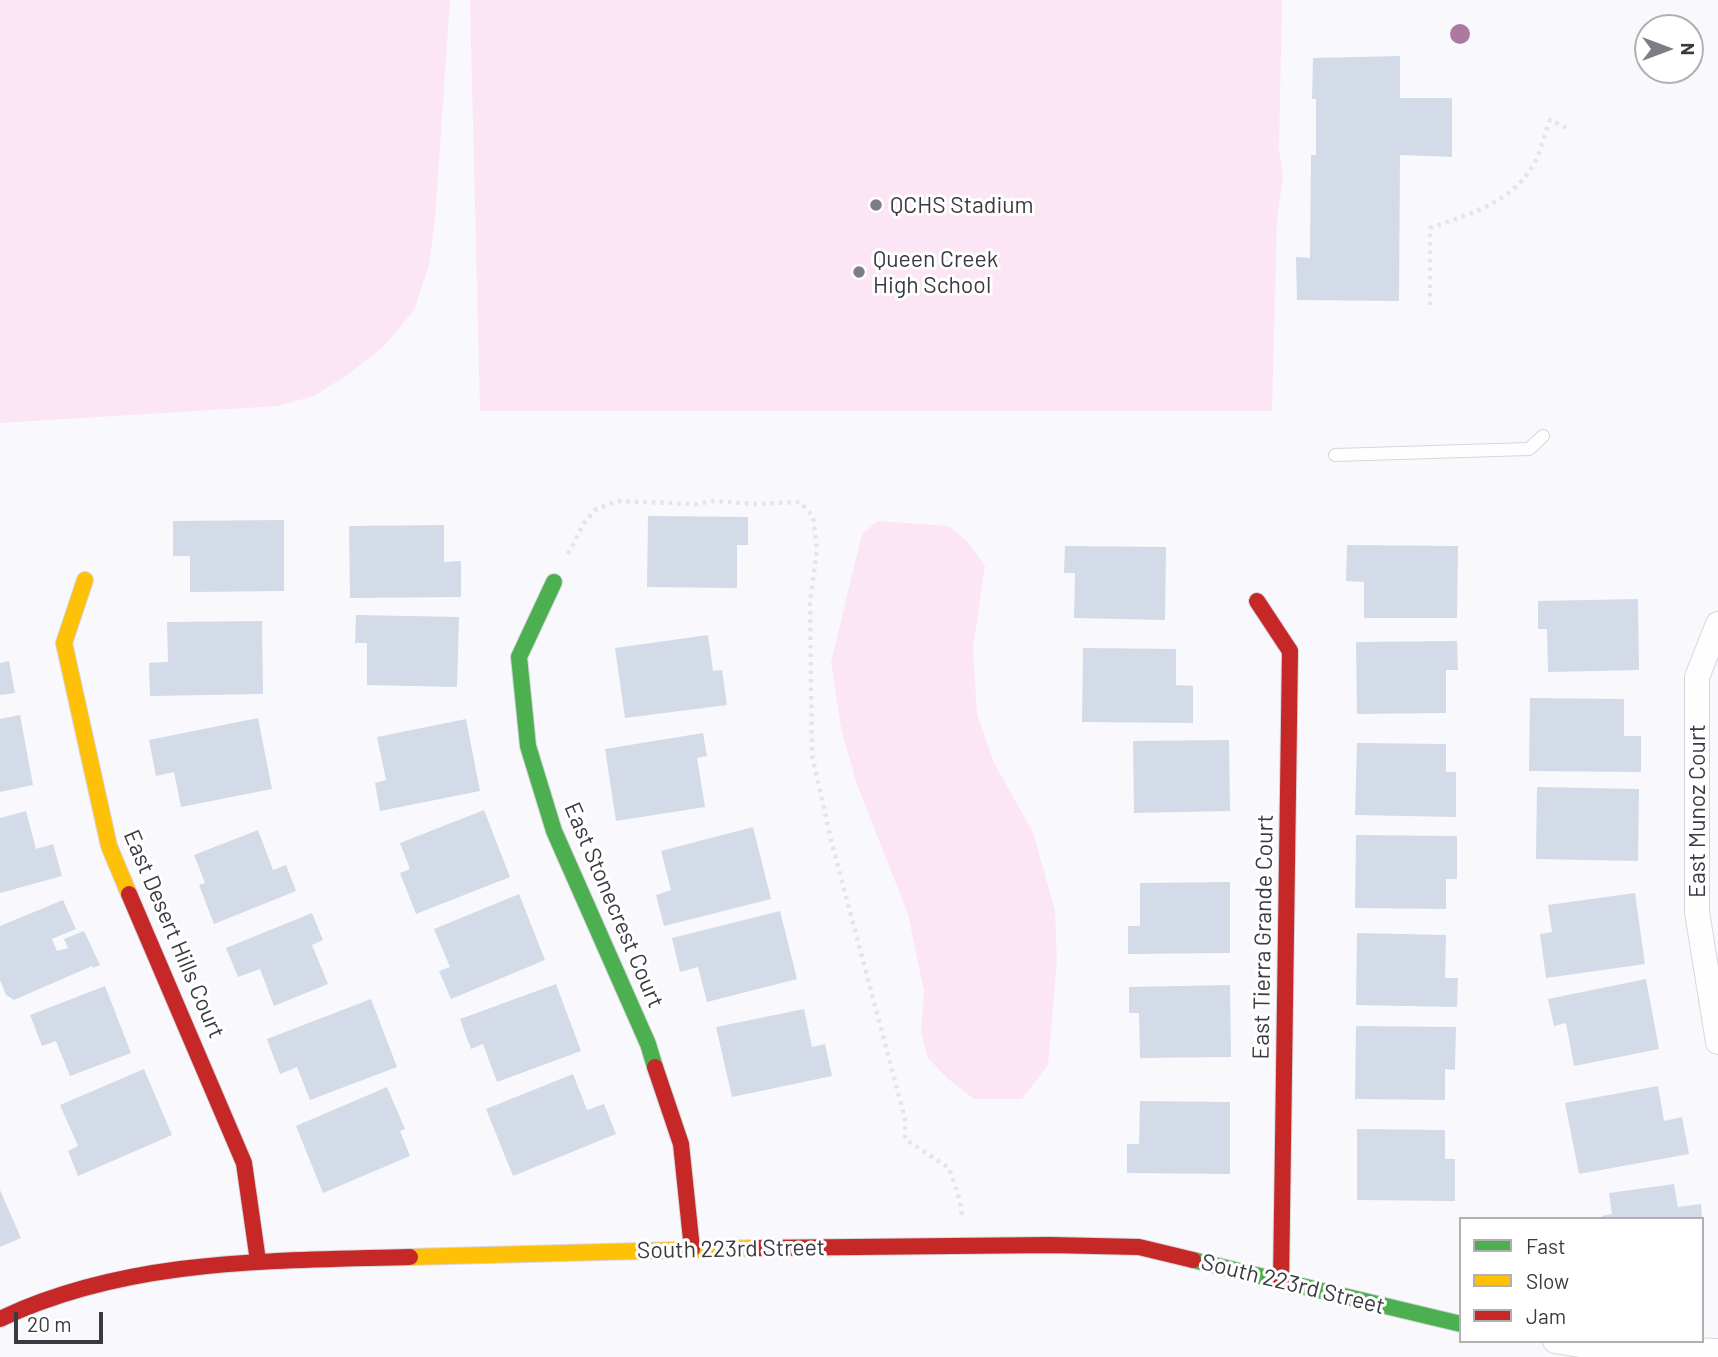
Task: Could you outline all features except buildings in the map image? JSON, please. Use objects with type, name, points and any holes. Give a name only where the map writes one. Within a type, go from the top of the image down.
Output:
[{"type":"street","name":"East Desert Hills Court","points":[[85,580],[64,643],[109,846],[244,1163],[258,1261]]},
{"type":"street","name":"East Stonecrest Court","points":[[554,582],[519,657],[528,746],[554,831],[648,1044],[681,1144],[692,1249]]},
{"type":"street","name":"East Tierra Grande Court","points":[[1257,601],[1290,650],[1281,1283]]},
{"type":"street","name":"East Munoz Court","points":[[1718,624],[1697,677],[1697,912],[1718,1042]]},
{"type":"street","name":"South 223rd Street","points":[[0,1320],[21,1309],[96,1285],[156,1271],[258,1261],[692,1249],[967,1245],[1139,1247],[1459,1324]]},
{"type":"street","points":[[1568,1343],[1718,1351]]},
{"type":"lane","points":[[1335,455],[1529,449],[1544,436]]},
{"type":"path","points":[[1430,305],[1430,228],[1494,203],[1511,192],[1523,180],[1535,161],[1550,120],[1567,128]]},
{"type":"path","points":[[554,582],[584,523],[595,510],[617,501],[800,502],[813,516],[817,549],[810,603],[812,755],[831,840],[905,1119],[905,1139],[949,1168],[960,1201],[967,1245]]},
{"type":"shaded area","points":[[0,0],[450,0],[435,220],[429,265],[414,310],[383,347],[349,374],[314,396],[278,406],[0,423]]},
{"type":"shaded area","name":"QCHS Stadium","points":[[470,0],[1282,0],[1279,149],[1283,177],[1277,219],[1272,411],[480,411]]},
{"type":"shaded area","points":[[878,521],[949,526],[968,542],[985,566],[973,648],[977,714],[994,763],[1033,832],[1055,911],[1057,960],[1048,1065],[1022,1099],[974,1099],[947,1078],[928,1058],[921,1032],[924,991],[908,914],[856,782],[841,728],[831,662],[862,534]]},
{"type":"traffic: fast","points":[[554,582],[519,657],[528,746],[554,831],[648,1044],[655,1067]]},
{"type":"traffic: fast","points":[[1193,1260],[1459,1324]]},
{"type":"traffic: slow","points":[[85,580],[64,643],[109,846],[129,894]]},
{"type":"traffic: slow","points":[[410,1257],[758,1248]]},
{"type":"traffic: jam","points":[[1257,601],[1290,651],[1281,1283]]},
{"type":"traffic: jam","points":[[129,894],[244,1163],[258,1261]]},
{"type":"traffic: jam","points":[[655,1067],[681,1144],[692,1249]]},
{"type":"traffic: jam","points":[[758,1248],[1050,1245],[1139,1247],[1193,1260]]},
{"type":"traffic: jam","points":[[0,1319],[49,1299],[99,1284],[150,1274],[253,1262],[410,1257]]},
{"type":"place","name":"QCHS Stadium","points":[[876,205]]},
{"type":"place","name":"Queen Creek High School","points":[[859,272]]}]
